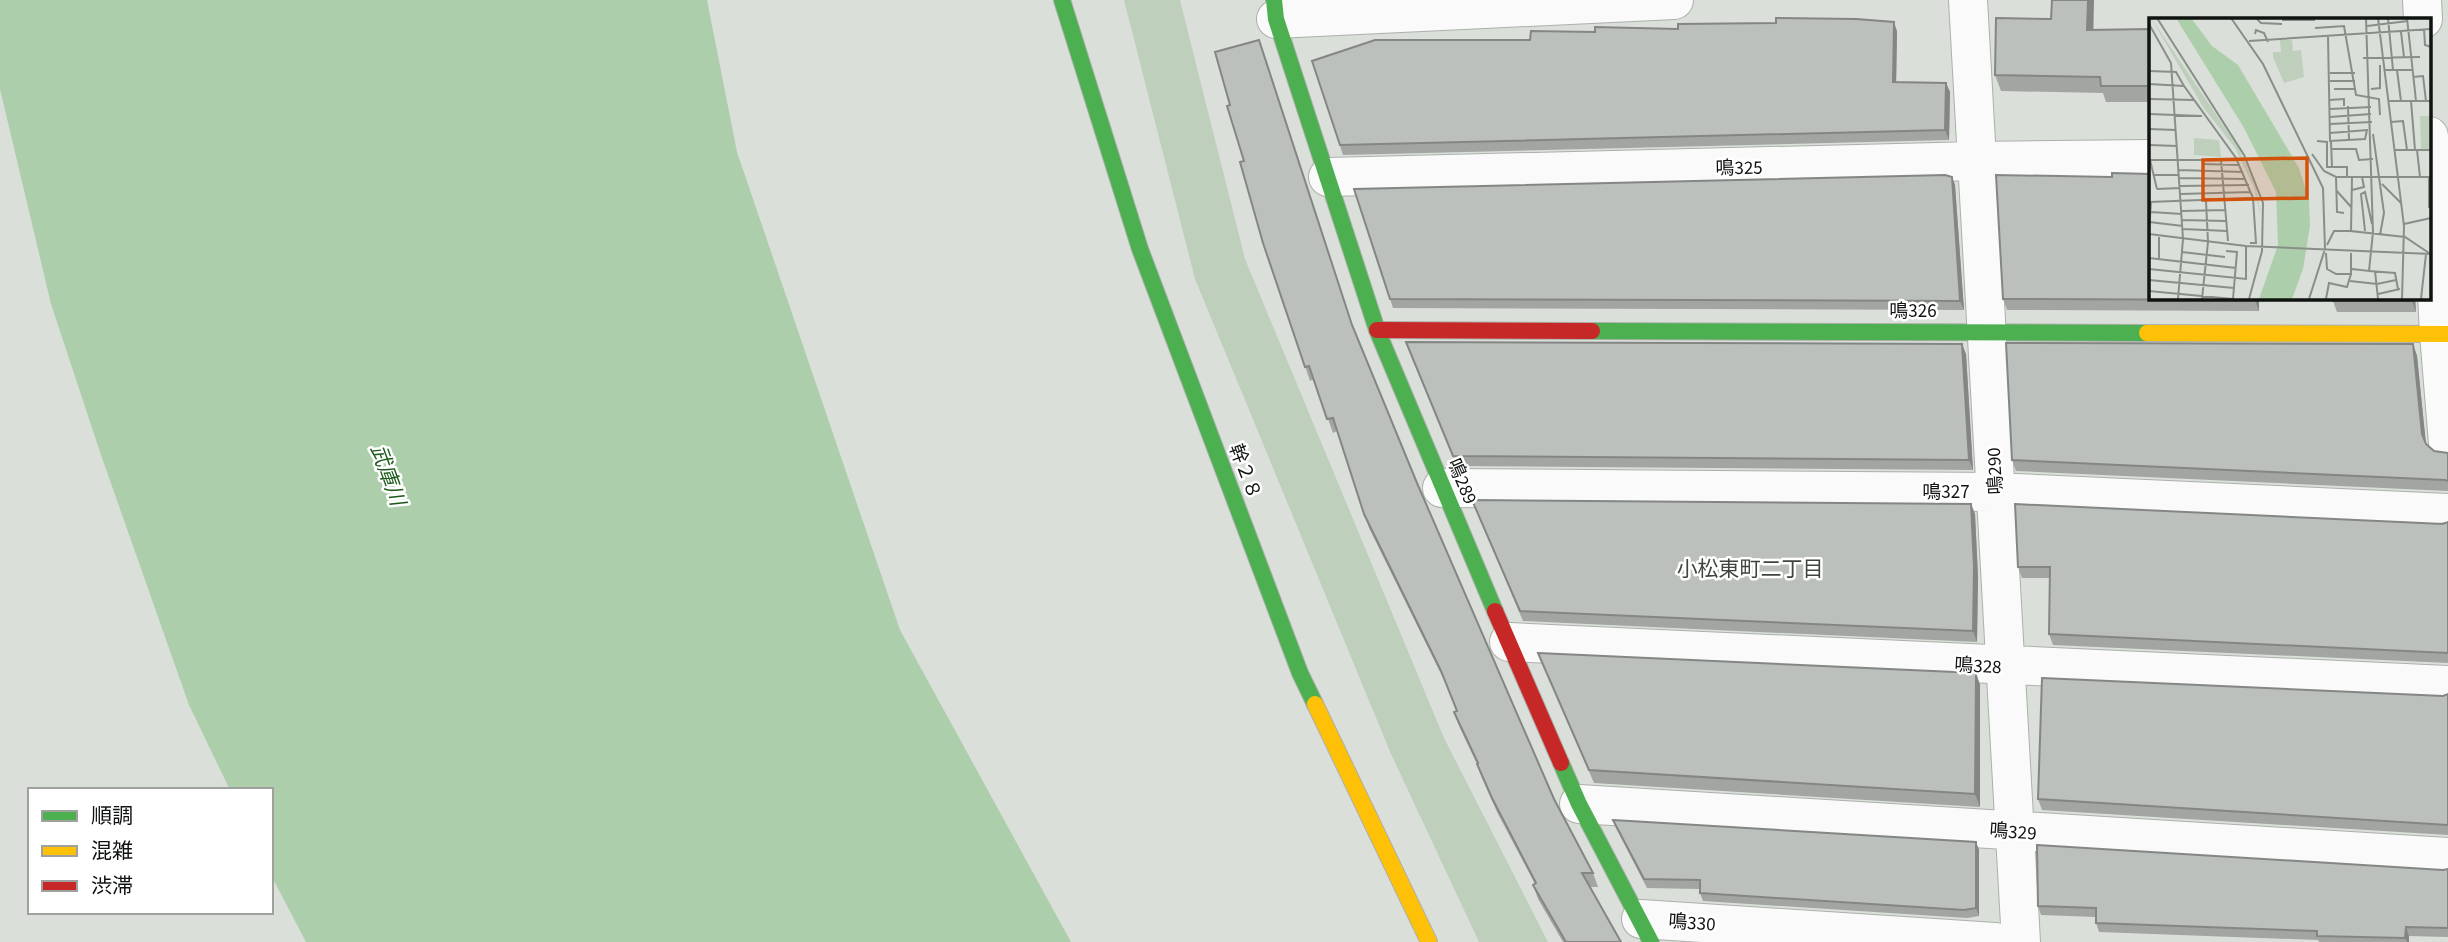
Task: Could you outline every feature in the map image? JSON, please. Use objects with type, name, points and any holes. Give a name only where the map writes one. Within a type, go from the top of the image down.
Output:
[{"type":"street","name":"幹２８","points":[[1062,0],[1140,249],[1300,673],[1429,942]]},
{"type":"street","points":[[1275,9],[1674,0]]},
{"type":"street","name":"鳴290","points":[[1968,0],[2021,942]]},
{"type":"street","points":[[2422,0],[2423,18]]},
{"type":"street","name":"鳴289","points":[[1275,9],[1377,330],[1579,804],[1646,930]]},
{"type":"street","points":[[2434,152],[2448,443]]},
{"type":"street","name":"鳴325","points":[[1328,177],[2149,159]]},
{"type":"street","name":"鳴326","points":[[1377,330],[2443,334]]},
{"type":"street","name":"鳴327","points":[[1443,488],[1995,492],[2448,513]]},
{"type":"street","name":"鳴328","points":[[1509,642],[2448,685]]},
{"type":"street","name":"鳴329","points":[[1579,804],[2448,857]]},
{"type":"street","name":"鳴330","points":[[1646,930],[1995,942]]},
{"type":"shaded area","points":[[1124,0],[1180,0],[1245,259],[1444,738],[1548,942],[1479,942],[1391,754],[1195,279]]},
{"type":"water","name":"武庫川","points":[[0,0],[707,0],[737,152],[900,630],[1071,942],[306,942],[273,879],[273,788],[229,788],[189,705],[51,304],[0,89]]},
{"type":"building","points":[[2052,0],[2088,0],[2087,30],[2149,29],[2149,86],[2101,86],[2100,77],[1995,75],[1996,18],[2051,19]]},
{"type":"building","points":[[1776,18],[1894,22],[1893,82],[1946,83],[1945,130],[1340,145],[1312,61],[1375,40],[1530,40],[1531,31],[1595,32],[1595,27],[1678,29],[1678,24],[1776,23]]},
{"type":"building","points":[[1259,40],[1352,325],[1417,483],[1554,799],[1593,873],[1582,873],[1621,942],[1566,942],[1533,885],[1536,883],[1492,798],[1454,712],[1457,711],[1441,671],[1364,514],[1333,418],[1327,419],[1309,366],[1305,367],[1263,243],[1240,162],[1244,161],[1227,106],[1230,105],[1215,52]]},
{"type":"building","points":[[2112,173],[2149,174],[2149,299],[2255,300],[2003,299],[1996,175],[2112,177]]},
{"type":"building","points":[[1945,175],[1952,177],[1960,301],[1390,299],[1354,189]]},
{"type":"building","points":[[2333,299],[2412,299],[2412,301]]},
{"type":"building","points":[[1406,342],[1962,344],[1969,460],[1453,456]]},
{"type":"building","points":[[2006,343],[2413,344],[2422,434],[2426,444],[2434,451],[2448,453],[2448,481],[2012,460]]},
{"type":"building","points":[[1472,500],[1971,504],[1973,631],[1520,611]]},
{"type":"building","points":[[2015,504],[2443,524],[2448,522],[2448,653],[2049,634],[2050,567],[2018,567]]},
{"type":"building","points":[[1538,653],[1976,673],[1975,794],[1589,770]]},
{"type":"building","points":[[2042,678],[2443,696],[2448,694],[2448,825],[2038,799]]},
{"type":"building","points":[[1613,820],[1976,842],[1976,908],[1964,910],[1700,893],[1700,880],[1644,879]]},
{"type":"building","points":[[2037,845],[2448,869],[2448,928],[2406,927],[2405,938],[2317,936],[2317,931],[2096,923],[2096,908],[2038,906]]},
{"type":"traffic: fast","points":[[1062,0],[1140,249],[1300,673],[1315,704]]},
{"type":"traffic: fast","points":[[1274,0],[1276,19],[1377,330],[1495,611]]},
{"type":"traffic: fast","points":[[1592,331],[2147,333]]},
{"type":"traffic: fast","points":[[1561,763],[1579,804],[1651,942]]},
{"type":"traffic: slow","points":[[2147,333],[2448,334]]},
{"type":"traffic: slow","points":[[1315,704],[1429,942]]},
{"type":"traffic: jam","points":[[1377,330],[1592,331]]},
{"type":"traffic: jam","points":[[1495,611],[1561,763]]},
{"type":"district","name":"小松東町二丁目","points":[[1750,569]]}]
